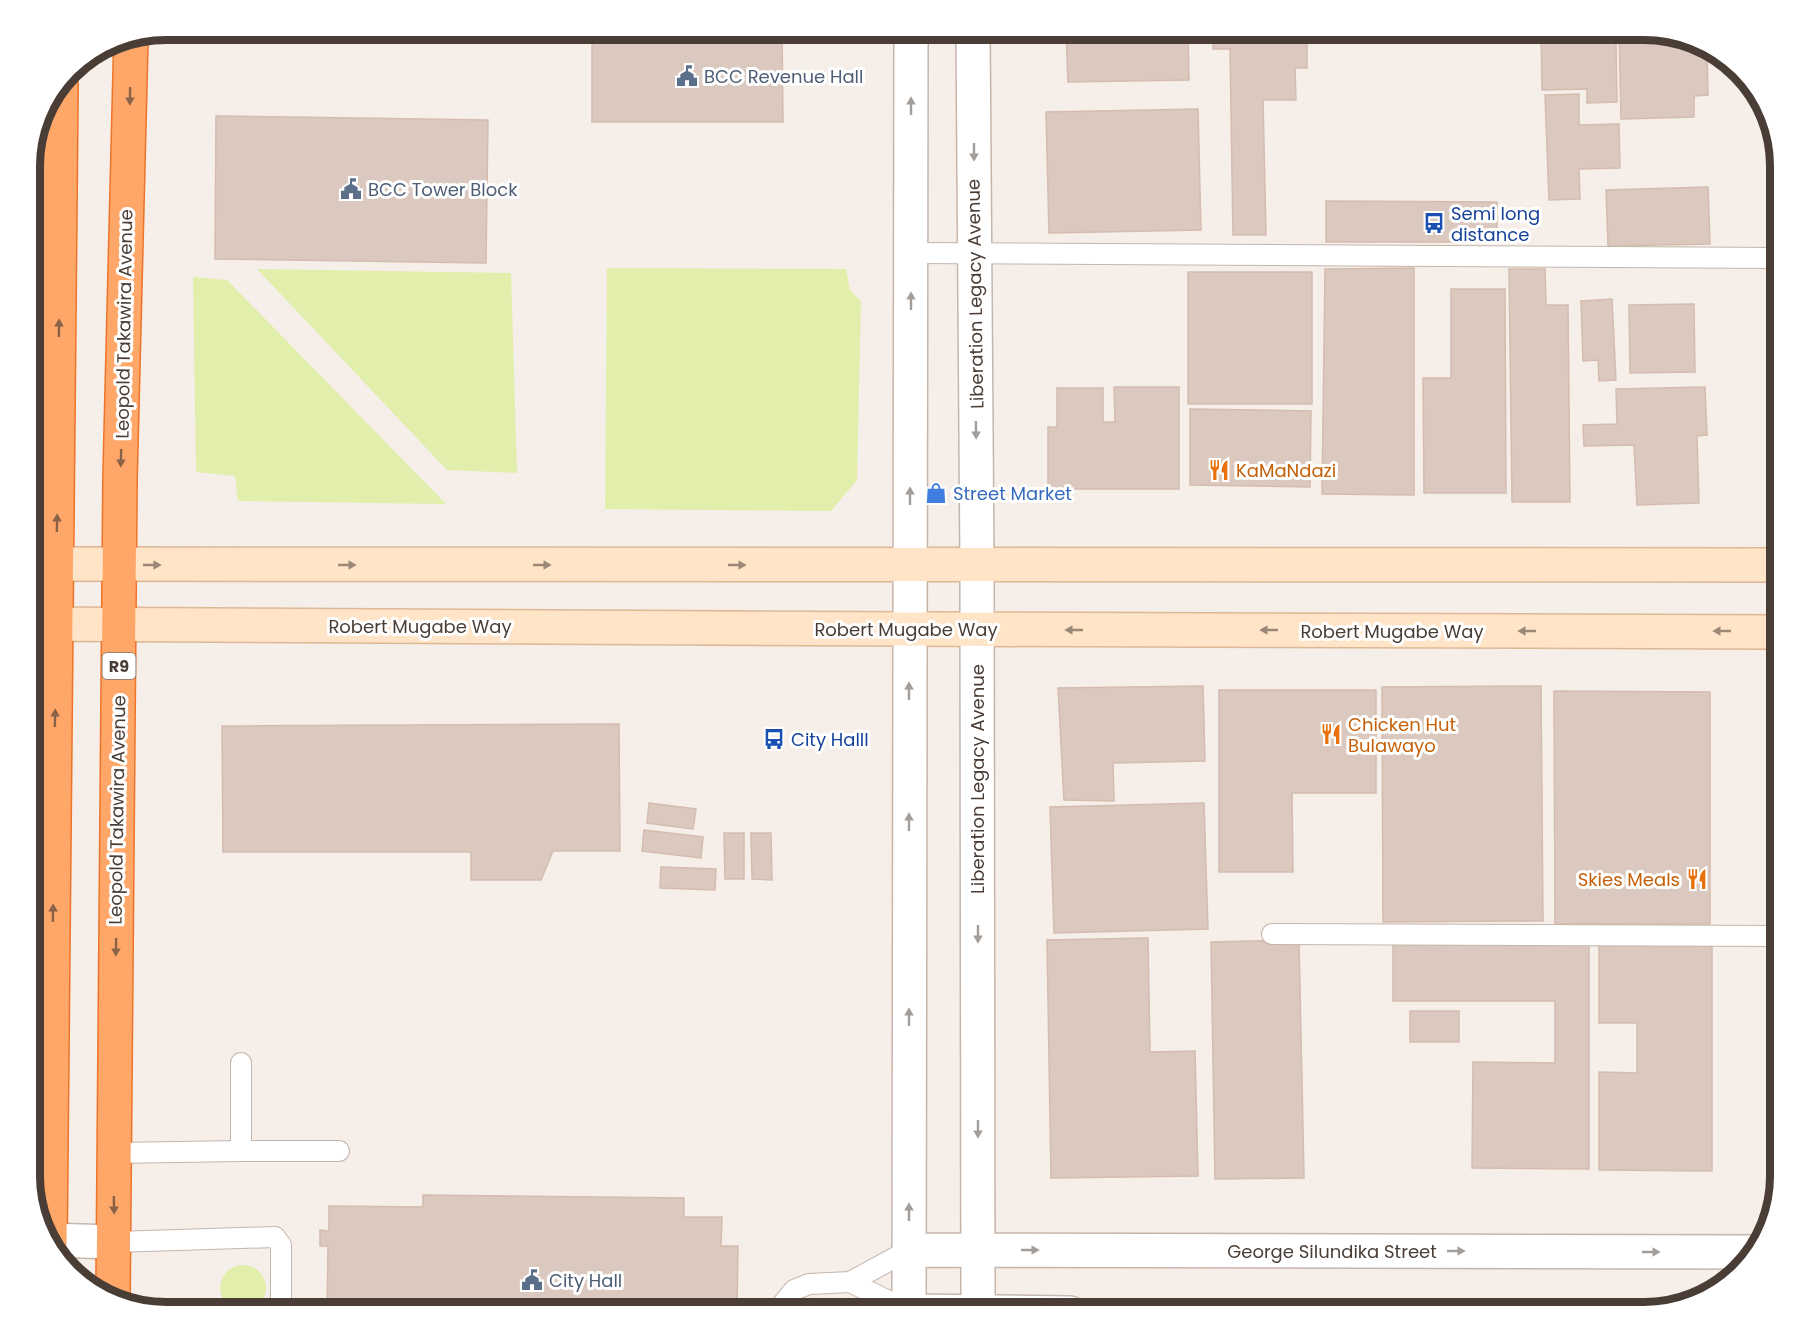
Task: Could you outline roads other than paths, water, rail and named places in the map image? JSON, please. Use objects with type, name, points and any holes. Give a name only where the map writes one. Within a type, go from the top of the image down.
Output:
[{"type":"highway","name":"Leopold Takawira Avenue","points":[[113,1291],[119,624],[131,46]]},
{"type":"highway","points":[[49,1221],[43,564],[60,99]]},
{"type":"main road","points":[[43,564],[1770,565]]},
{"type":"main road","name":"Robert Mugabe Way","points":[[43,624],[1770,632]]},
{"type":"street","points":[[909,1302],[911,40]]},
{"type":"street","name":"Liberation Legacy Avenue","points":[[973,40],[977,566],[978,1302]]},
{"type":"street","points":[[59,1241],[115,1242]]},
{"type":"street","name":"George Silundika Street","points":[[909,1250],[1745,1252]]},
{"type":"lane","points":[[911,253],[1770,258]]},
{"type":"lane","points":[[1272,934],[1770,936]]},
{"type":"lane","points":[[241,1063],[241,1151]]},
{"type":"lane","points":[[114,1153],[339,1150]]},
{"type":"lane","points":[[115,1242],[275,1237],[281,1245],[281,1302]]},
{"type":"lane","points":[[784,1302],[794,1290],[809,1284],[850,1282],[909,1250]]},
{"type":"lane","points":[[850,1282],[889,1302]]},
{"type":"place","name":"BCC Revenue Hall","points":[[687,76]]},
{"type":"place","name":"BCC Tower Block","points":[[351,189]]},
{"type":"place","name":"Semi long distance","points":[[1434,223]]},
{"type":"place","name":"KaMaNdazi","points":[[1219,470]]},
{"type":"place","name":"Street Market","points":[[936,493]]},
{"type":"place","name":"Chicken Hut Bulawayo","points":[[1331,734]]},
{"type":"place","name":"City Halll","points":[[774,739]]},
{"type":"place","name":"Skies Meals","points":[[1697,879]]},
{"type":"place","name":"City Hall","points":[[532,1280]]}]
